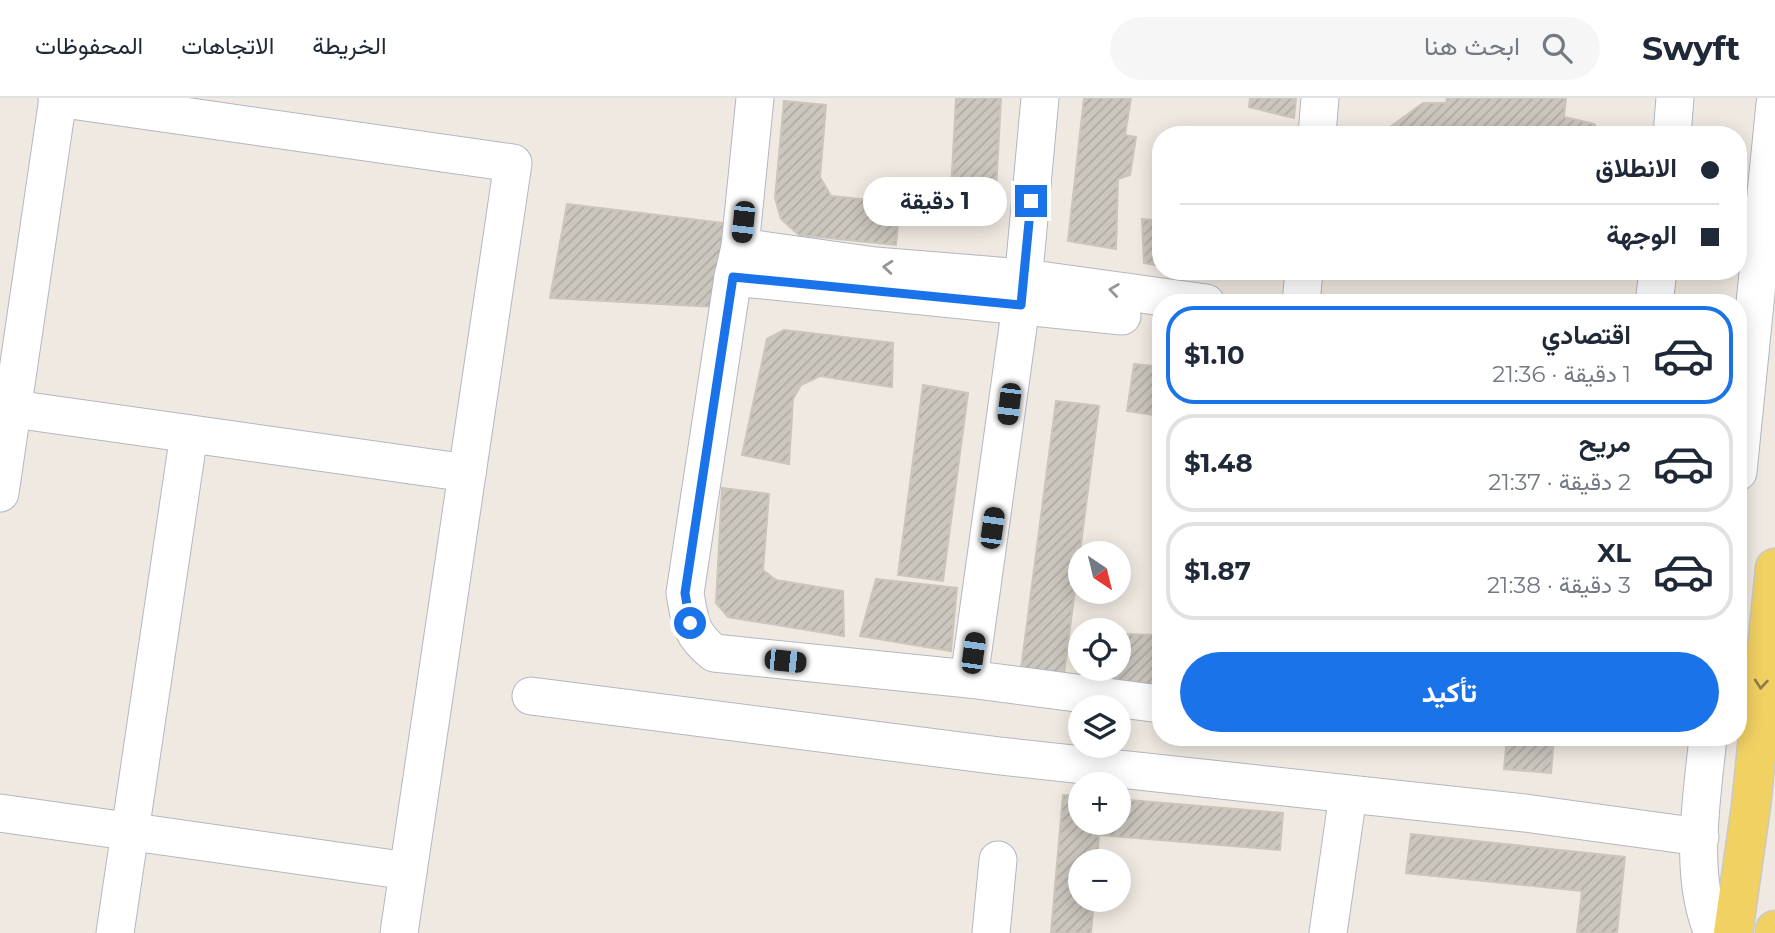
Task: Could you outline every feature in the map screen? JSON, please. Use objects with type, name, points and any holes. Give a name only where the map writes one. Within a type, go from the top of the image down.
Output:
[{"type":"main road","points":[[1734,933],[1751,806],[1775,568]]},
{"type":"street","points":[[0,493],[6,407],[58,98],[513,163],[399,933]]},
{"type":"street","points":[[755,98],[737,262],[685,593],[690,623],[697,639],[714,653],[969,678],[1152,703]]},
{"type":"street","points":[[969,678],[1023,291],[1040,98]]},
{"type":"street","points":[[1318,126],[1320,98]]},
{"type":"street","points":[[1673,126],[1675,98]]},
{"type":"street","points":[[1747,344],[1775,104]]},
{"type":"street","points":[[737,262],[875,266],[1023,291],[1152,318]]},
{"type":"street","points":[[1023,291],[1152,299]]},
{"type":"street","points":[[6,407],[467,473]]},
{"type":"street","points":[[115,933],[189,434]]},
{"type":"street","points":[[531,696],[1000,756],[1525,813],[1700,837]]},
{"type":"street","points":[[1707,746],[1700,837],[1700,881],[1706,916],[1713,933]]},
{"type":"street","points":[[1328,933],[1348,795]]},
{"type":"street","points":[[0,813],[408,871]]},
{"type":"street","points":[[991,933],[998,860]]},
{"type":"building","points":[[956,98],[1001,98],[995,211],[950,209]]},
{"type":"building","points":[[1084,98],[1131,98],[1125,135],[1136,137],[1130,175],[1118,179],[1116,249],[1068,241]]},
{"type":"building","points":[[1250,98],[1296,98],[1294,118],[1249,107]]},
{"type":"building","points":[[1447,98],[1566,98],[1564,117],[1596,126],[1391,126],[1423,103],[1446,103]]},
{"type":"building","points":[[784,101],[826,105],[820,177],[831,196],[900,203],[896,245],[799,235],[781,219],[775,198]]},
{"type":"building","points":[[567,204],[724,223],[715,307],[550,298]]},
{"type":"building","points":[[1142,219],[1152,220],[1152,264],[1144,263]]},
{"type":"building","points":[[784,330],[893,343],[892,387],[820,376],[801,385],[793,399],[789,464],[742,455],[767,339]]},
{"type":"building","points":[[1134,364],[1152,366],[1152,415],[1127,411]]},
{"type":"building","points":[[923,385],[968,393],[943,581],[898,575]]},
{"type":"building","points":[[1056,401],[1099,406],[1081,541],[1068,541],[1068,604],[1073,604],[1071,618],[1068,618],[1064,674],[1021,669]]},
{"type":"building","points":[[722,488],[769,494],[763,570],[776,580],[843,591],[844,636],[728,617],[716,603]]},
{"type":"building","points":[[876,579],[957,588],[951,651],[860,636]]},
{"type":"building","points":[[1131,634],[1152,635],[1152,688],[1113,681],[1131,681]]},
{"type":"building","points":[[1506,746],[1553,746],[1551,773],[1504,769]]},
{"type":"building","points":[[1063,795],[1068,795],[1068,835],[1099,835],[1098,849],[1068,849],[1068,912],[1093,912],[1091,933],[1051,933]]},
{"type":"building","points":[[1131,800],[1283,813],[1280,850],[1099,835],[1131,835]]},
{"type":"building","points":[[1411,834],[1625,857],[1617,933],[1577,933],[1582,891],[1406,873]]},
{"type":"route","points":[[690,623],[685,593],[710,446],[733,277],[1021,305],[1031,201]]}]
